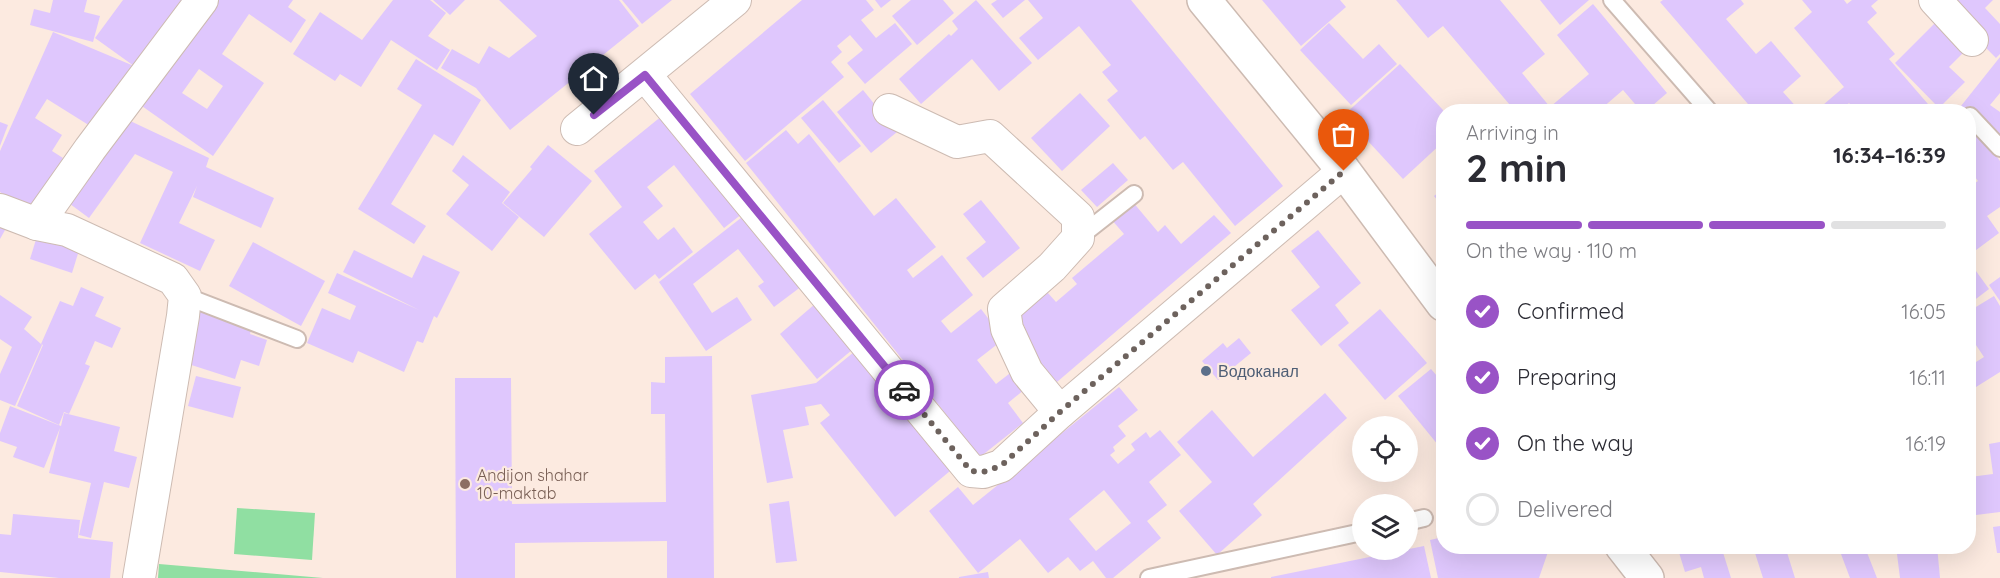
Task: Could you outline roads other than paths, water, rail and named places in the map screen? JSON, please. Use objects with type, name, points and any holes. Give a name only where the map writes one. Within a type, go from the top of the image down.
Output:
[{"type":"street","points":[[37,224],[90,149],[202,0]]},
{"type":"street","points":[[577,129],[735,0]]},
{"type":"street","points":[[1204,0],[1344,171],[1436,295]]},
{"type":"street","points":[[1935,0],[1972,40]]},
{"type":"street","points":[[645,75],[971,471],[983,472],[1001,466],[1060,412],[1344,171]]},
{"type":"street","points":[[889,110],[957,142],[990,136],[1078,217],[1078,238],[1052,267],[1004,309],[1007,329],[1027,372],[1060,412]]},
{"type":"street","points":[[0,210],[37,224],[66,230],[173,279],[185,296],[139,578]]},
{"type":"street","points":[[1628,554],[1647,578]]},
{"type":"lane","points":[[1612,0],[1703,104]]},
{"type":"lane","points":[[1976,122],[2000,148]]},
{"type":"lane","points":[[1078,238],[1134,194]]},
{"type":"lane","points":[[185,296],[297,339]]},
{"type":"lane","points":[[1418,519],[1424,518]]},
{"type":"lane","points":[[1149,578],[1352,534]]},
{"type":"place","name":"Водоканал","points":[[1206,371]]},
{"type":"place","name":"Andijon shahar 10-maktab","points":[[465,484]]}]
